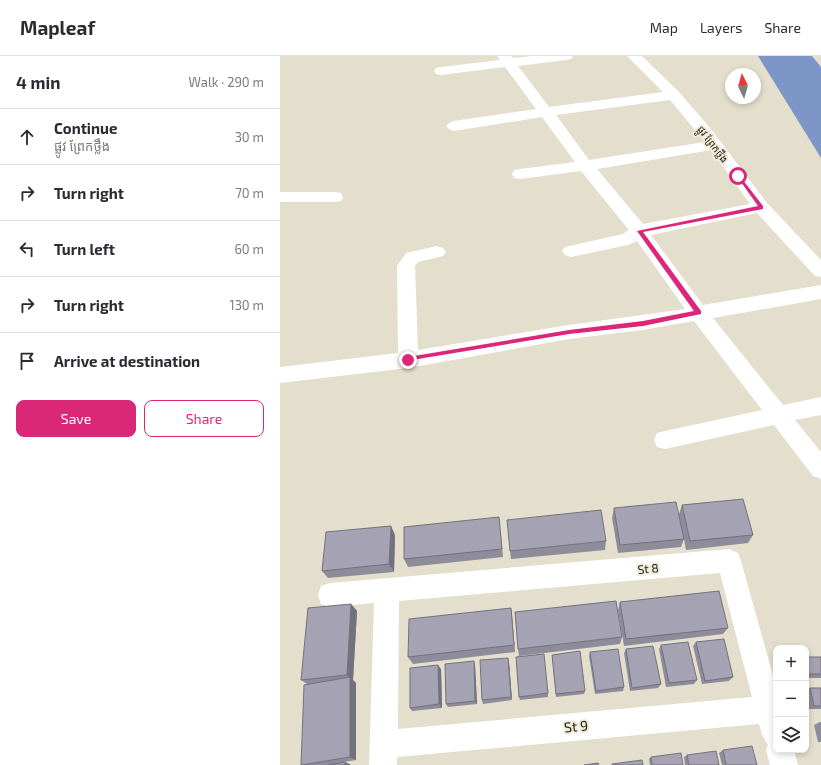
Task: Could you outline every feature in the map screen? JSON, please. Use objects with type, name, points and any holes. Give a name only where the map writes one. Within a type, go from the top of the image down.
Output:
[{"type":"street","points":[[442,71],[507,59],[566,56]]},
{"type":"street","name":"ផ្លូវ ព្រែកថ្លឹង","points":[[634,56],[674,96],[714,145],[761,207],[821,271]]},
{"type":"street","points":[[507,59],[585,165],[639,231],[699,312],[821,469]]},
{"type":"street","points":[[454,126],[545,112],[674,96]]},
{"type":"street","points":[[520,174],[642,158],[714,145]]},
{"type":"street","points":[[280,197],[335,197]]},
{"type":"street","points":[[572,251],[628,239],[639,231],[761,207]]},
{"type":"street","points":[[408,360],[406,266],[412,257],[437,252]]},
{"type":"street","points":[[280,374],[408,360],[569,332],[643,324],[699,312],[821,292]]},
{"type":"street","points":[[665,440],[821,406]]},
{"type":"street","name":"St 8","points":[[330,595],[729,561],[773,724]]},
{"type":"street","points":[[383,755],[387,589]]},
{"type":"street","name":"St 9","points":[[383,755],[769,709]]},
{"type":"street","points":[[781,753],[784,765]]},
{"type":"water","points":[[758,56],[812,56],[821,67],[821,158]]},
{"type":"building","points":[[743,499],[753,535],[690,541],[682,505]]},
{"type":"building","points":[[676,502],[684,539],[620,545],[614,508]]},
{"type":"building","points":[[601,510],[606,541],[510,551],[507,520]]},
{"type":"building","points":[[499,517],[502,549],[404,559],[404,527]]},
{"type":"building","points":[[391,526],[389,564],[322,571],[326,532]]},
{"type":"building","points":[[719,591],[728,628],[626,639],[620,602]]},
{"type":"building","points":[[616,601],[622,637],[518,649],[515,612]]},
{"type":"building","points":[[351,604],[347,675],[301,680],[308,608]]},
{"type":"building","points":[[511,608],[514,645],[408,657],[409,619]]},
{"type":"building","points":[[724,639],[733,677],[705,681],[696,642]]},
{"type":"building","points":[[688,642],[697,680],[669,683],[661,645]]},
{"type":"building","points":[[653,646],[661,684],[632,688],[626,649]]},
{"type":"building","points":[[618,649],[624,687],[596,691],[590,652]]},
{"type":"building","points":[[580,651],[585,691],[556,694],[552,655]]},
{"type":"building","points":[[544,654],[548,693],[519,697],[516,657]]},
{"type":"building","points":[[809,657],[821,657],[821,674],[809,674]]},
{"type":"building","points":[[508,658],[511,697],[482,700],[480,660]]},
{"type":"building","points":[[474,661],[475,701],[446,704],[445,664]]},
{"type":"building","points":[[438,665],[439,704],[410,708],[410,668]]},
{"type":"building","points":[[350,677],[350,757],[301,765],[304,685]]},
{"type":"building","points":[[810,688],[821,688],[821,706],[814,706]]},
{"type":"building","points":[[752,746],[757,765],[726,765],[723,750]]},
{"type":"building","points":[[716,751],[719,765],[689,765],[687,755]]},
{"type":"building","points":[[681,753],[683,765],[652,765],[651,757]]},
{"type":"building","points":[[642,760],[643,765],[612,765],[612,764]]},
{"type":"building","points":[[345,762],[345,765],[328,765]]},
{"type":"building","points":[[598,763],[599,765],[584,765]]},
{"type":"route","points":[[408,360],[569,332],[643,324],[699,312],[683,293],[639,231],[761,207],[738,176]]}]
